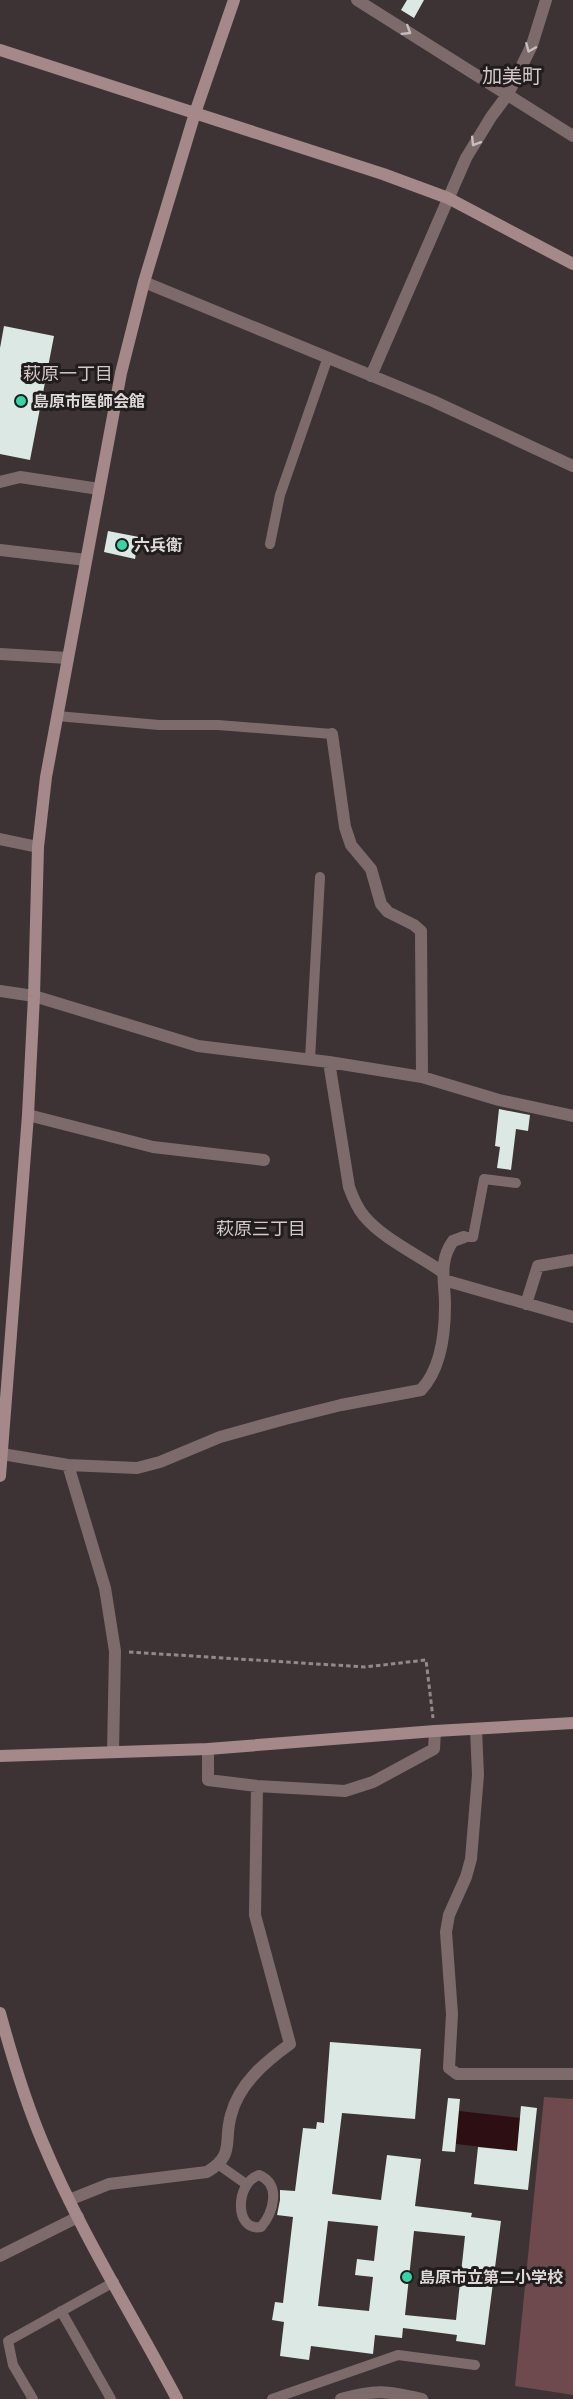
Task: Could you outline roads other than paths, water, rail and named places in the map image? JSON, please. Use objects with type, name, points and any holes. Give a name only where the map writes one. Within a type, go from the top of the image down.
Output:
[{"type":"street","points":[[0,1476],[3,1408],[28,1115],[38,847],[46,777],[121,373],[144,282],[195,113],[234,0]]},
{"type":"street","points":[[357,0],[573,136]]},
{"type":"street","points":[[371,376],[466,158],[508,94],[532,45],[546,0]]},
{"type":"street","points":[[0,50],[448,198],[573,264]]},
{"type":"street","points":[[144,282],[433,401],[573,466]]},
{"type":"street","points":[[0,482],[20,477],[99,489]]},
{"type":"street","points":[[0,550],[86,560]]},
{"type":"street","points":[[0,654],[68,658]]},
{"type":"street","points":[[332,734],[345,827],[351,845],[371,869],[381,904],[388,912],[421,931],[422,1077]]},
{"type":"street","points":[[0,839],[38,847]]},
{"type":"street","points":[[0,991],[34,996],[198,1046],[310,1059],[422,1077],[499,1100],[573,1116]]},
{"type":"street","points":[[329,1062],[349,1188],[364,1217],[443,1275],[526,1304],[573,1317]]},
{"type":"street","points":[[28,1115],[153,1147],[264,1160]]},
{"type":"street","points":[[2,1454],[68,1465],[137,1468],[160,1462],[220,1437],[285,1419],[341,1405],[422,1390],[429,1382],[439,1355],[445,1306],[443,1275],[448,1248],[453,1241],[464,1237]]},
{"type":"street","points":[[526,1304],[538,1266],[573,1260]]},
{"type":"street","points":[[68,1465],[105,1588],[115,1651],[113,1752]]},
{"type":"street","points":[[0,1756],[208,1749],[435,1731],[573,1723]]},
{"type":"street","points":[[476,1729],[478,1775],[471,1859],[466,1877],[449,1915],[446,1932],[452,2014],[449,2068],[457,2074],[573,2074]]},
{"type":"street","points":[[208,1749],[208,1780],[328,1791],[356,1788],[373,1782],[434,1749],[435,1731]]},
{"type":"street","points":[[69,2200],[109,2184],[207,2172],[219,2164],[226,2153],[231,2115],[241,2092],[268,2060],[290,2044],[255,1915],[257,1786]]},
{"type":"street","points":[[0,2013],[28,2106],[69,2200],[114,2282],[172,2397]]},
{"type":"street","points":[[0,2256],[78,2217]]},
{"type":"street","points":[[341,2399],[369,2391],[422,2399]]},
{"type":"lane","points":[[270,544],[280,495],[328,357]]},
{"type":"lane","points":[[57,716],[159,725],[218,725],[332,734]]},
{"type":"lane","points":[[310,1059],[320,877]]},
{"type":"lane","points":[[464,1237],[473,1237],[484,1179],[516,1183]]},
{"type":"lane","points":[[219,2164],[246,2184]]},
{"type":"lane","points":[[259,2175],[271,2184],[273,2204],[271,2214],[261,2228],[254,2229],[248,2225],[244,2217],[241,2200],[246,2184],[252,2177],[259,2175]]},
{"type":"lane","points":[[33,2399],[13,2365],[8,2341],[114,2282]]},
{"type":"lane","points":[[62,2311],[111,2399]]},
{"type":"lane","points":[[272,2399],[398,2355],[475,2365]]},
{"type":"place","name":"島原市医師会館","points":[[21,401]]},
{"type":"place","name":"六兵衛","points":[[122,545]]},
{"type":"place","name":"島原市立第二小学校","points":[[407,2277]]},
{"type":"district","name":"加美町","points":[[512,76]]},
{"type":"district","name":"萩原一丁目","points":[[68,374]]},
{"type":"district","name":"萩原三丁目","points":[[261,1229]]}]
